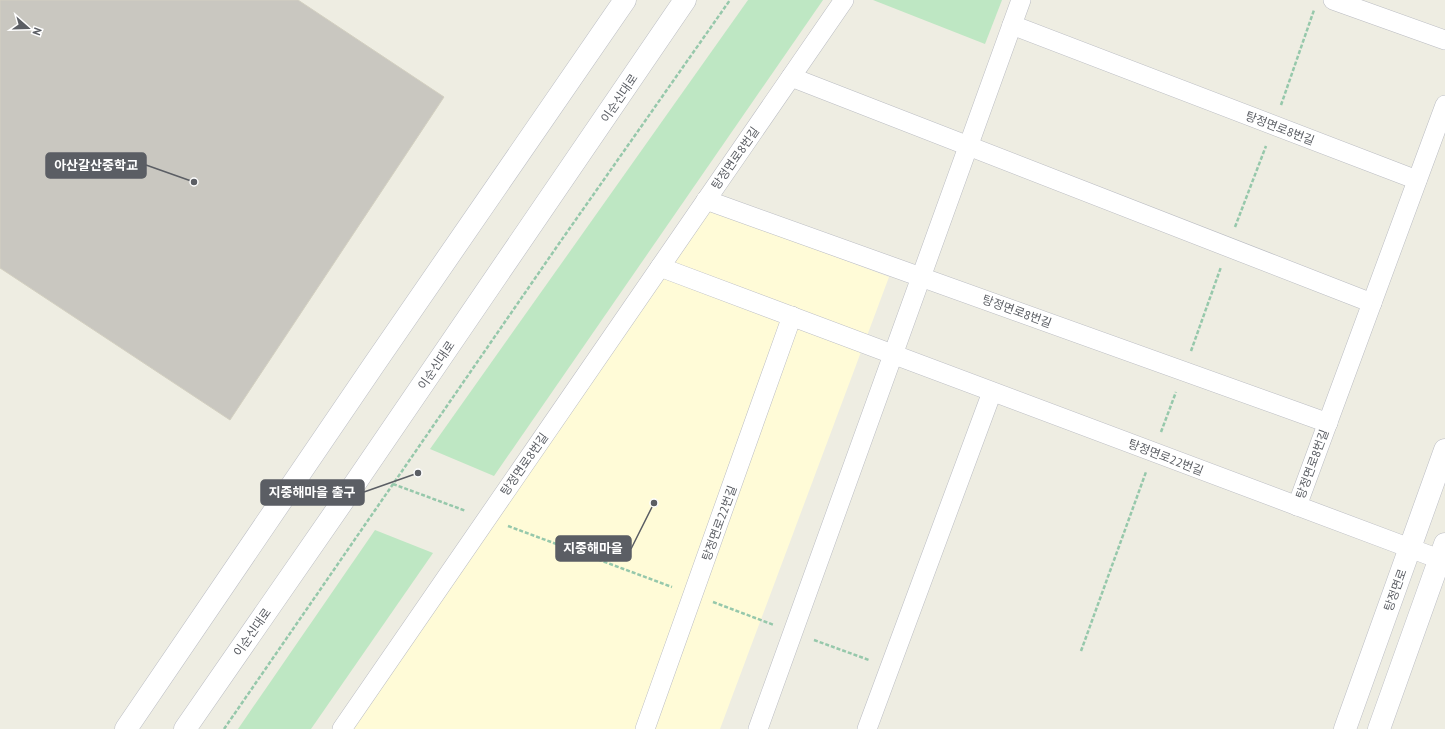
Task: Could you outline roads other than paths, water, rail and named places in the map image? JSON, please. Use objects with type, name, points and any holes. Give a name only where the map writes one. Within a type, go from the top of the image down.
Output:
[{"type":"main road","points":[[126,729],[373,366],[625,0]]},
{"type":"main road","name":"이순신대로","points":[[185,729],[354,485],[685,0]]},
{"type":"main road","name":"탕정면로","points":[[1345,729],[1445,450]]},
{"type":"main road","points":[[1379,729],[1442,552]]},
{"type":"street","name":"탕정면로8번길","points":[[342,729],[844,0]]},
{"type":"street","points":[[758,729],[1021,0]]},
{"type":"street","points":[[1333,0],[1445,40]]},
{"type":"street","name":"탕정면로8번길","points":[[1012,25],[1417,180]]},
{"type":"street","points":[[791,77],[1372,303]]},
{"type":"street","name":"탕정면로8번길","points":[[1297,506],[1445,105]]},
{"type":"street","name":"탕정면로8번길","points":[[706,200],[1328,423]]},
{"type":"street","name":"탕정면로22번길","points":[[660,267],[1410,548],[1442,552]]},
{"type":"street","name":"탕정면로22번길","points":[[645,729],[792,316]]},
{"type":"street","points":[[867,729],[992,392]]},
{"type":"place","name":"아산갈산중학교","points":[[194,182]]},
{"type":"place","name":"지중해마을 출구","points":[[418,473]]},
{"type":"place","name":"지중해마을","points":[[654,503]]}]
